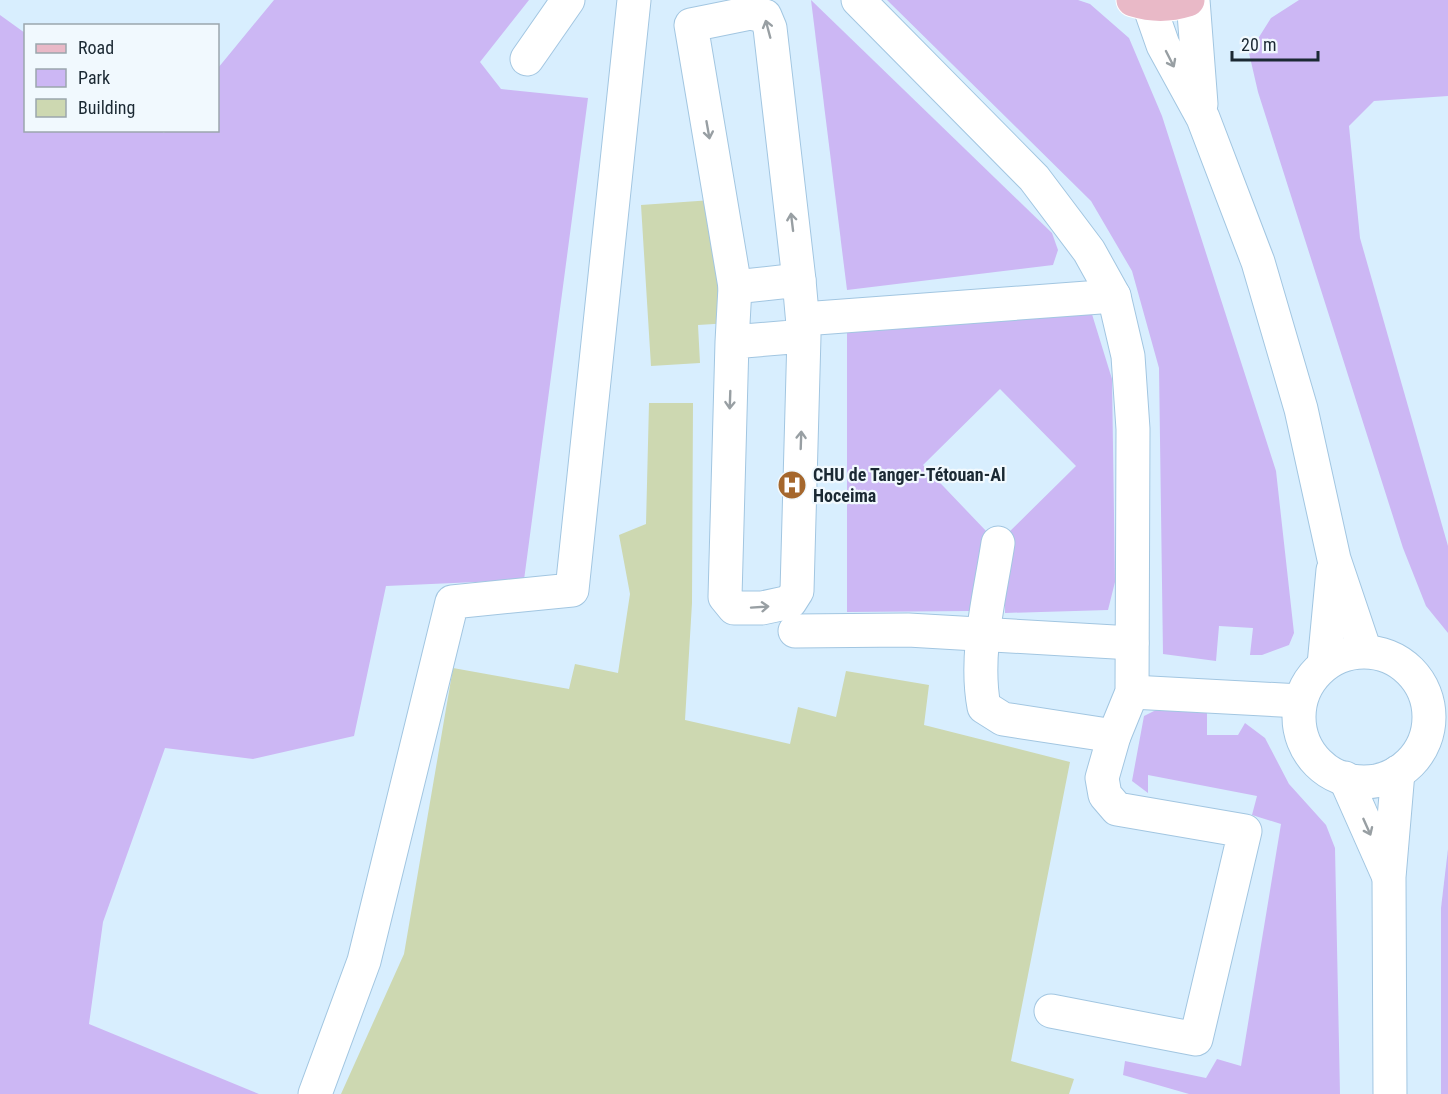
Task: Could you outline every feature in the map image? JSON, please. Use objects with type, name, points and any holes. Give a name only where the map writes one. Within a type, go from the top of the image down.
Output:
[{"type":"main road","points":[[1141,2],[1172,5],[1188,0]]},
{"type":"street","points":[[527,59],[568,0]]},
{"type":"street","points":[[315,1094],[364,961],[452,602],[572,591],[634,0]]},
{"type":"street","points":[[858,0],[1034,178],[1089,251],[1114,296],[1128,356],[1133,429],[1132,692],[1114,736],[1102,778],[1105,795],[1117,809],[1245,831],[1196,1039],[1051,1011]]},
{"type":"street","points":[[1193,0],[1203,118]]},
{"type":"street","points":[[1141,2],[1203,118],[1258,262],[1301,409],[1334,559],[1365,651]]},
{"type":"street","points":[[750,13],[765,16],[770,28],[799,280],[804,328],[797,591],[790,602],[762,608],[734,608],[725,597],[735,288],[691,25],[750,13]]},
{"type":"street","points":[[735,288],[799,280]]},
{"type":"street","points":[[732,342],[804,328],[1114,296]]},
{"type":"street","points":[[998,543],[984,633],[980,684],[984,707],[1003,719],[1114,736]]},
{"type":"street","points":[[1324,665],[1334,559]]},
{"type":"street","points":[[795,631],[908,630],[1132,644]]},
{"type":"street","points":[[1365,651],[1404,665],[1418,681],[1426,700],[1429,720],[1424,740],[1413,758],[1398,772],[1379,781],[1357,782],[1345,778],[1318,762],[1305,744],[1299,723],[1300,701],[1309,681],[1324,665],[1344,654],[1365,651]]},
{"type":"street","points":[[1132,692],[1300,701]]},
{"type":"street","points":[[1390,1094],[1389,877],[1398,772]]},
{"type":"street","points":[[1345,778],[1389,877]]},
{"type":"green space","points":[[274,0],[529,0],[480,62],[501,89],[588,98],[524,580],[386,586],[354,736],[253,759],[165,748],[103,922],[89,1024],[259,1094],[0,1094],[0,15],[24,32],[24,132],[219,132],[219,67]]},
{"type":"green space","points":[[811,0],[1052,233],[1058,250],[1053,265],[847,290]]},
{"type":"green space","points":[[887,0],[1078,0],[1090,4],[1129,38],[1162,116],[1276,471],[1294,633],[1289,645],[1262,655],[1250,655],[1253,628],[1219,626],[1216,661],[1163,654],[1159,368],[1132,271],[1091,201]]},
{"type":"green space","points":[[1299,0],[1448,0],[1448,96],[1374,101],[1349,126],[1360,238],[1448,546],[1448,633],[1426,606],[1403,548],[1258,92],[1249,53],[1271,18]]},
{"type":"green space","points":[[1091,311],[1112,379],[1115,582],[1108,610],[1005,613],[1004,537],[1076,466],[1000,389],[923,465],[987,532],[970,611],[847,612],[847,330]]},
{"type":"green space","points":[[1158,709],[1207,713],[1207,735],[1238,735],[1245,723],[1265,738],[1289,784],[1326,825],[1335,848],[1340,1094],[1189,1094],[1123,1075],[1125,1061],[1206,1078],[1217,1059],[1241,1066],[1281,824],[1252,815],[1257,796],[1148,775],[1148,793],[1132,781],[1144,716]]},
{"type":"green space","points":[[1448,849],[1448,1094],[1441,1094],[1441,908]]},
{"type":"building","points":[[712,200],[730,323],[698,325],[700,363],[651,366],[641,205]]},
{"type":"building","points":[[649,403],[693,403],[692,603],[685,720],[790,744],[798,707],[836,717],[846,671],[929,685],[924,725],[1070,762],[1011,1061],[1074,1079],[1069,1094],[341,1094],[404,954],[453,668],[569,689],[575,664],[618,673],[630,594],[619,535],[646,524]]},
{"type":"place","name":"CHU de Tanger-Tétouan-Al Hoceima","points":[[792,485]]}]
